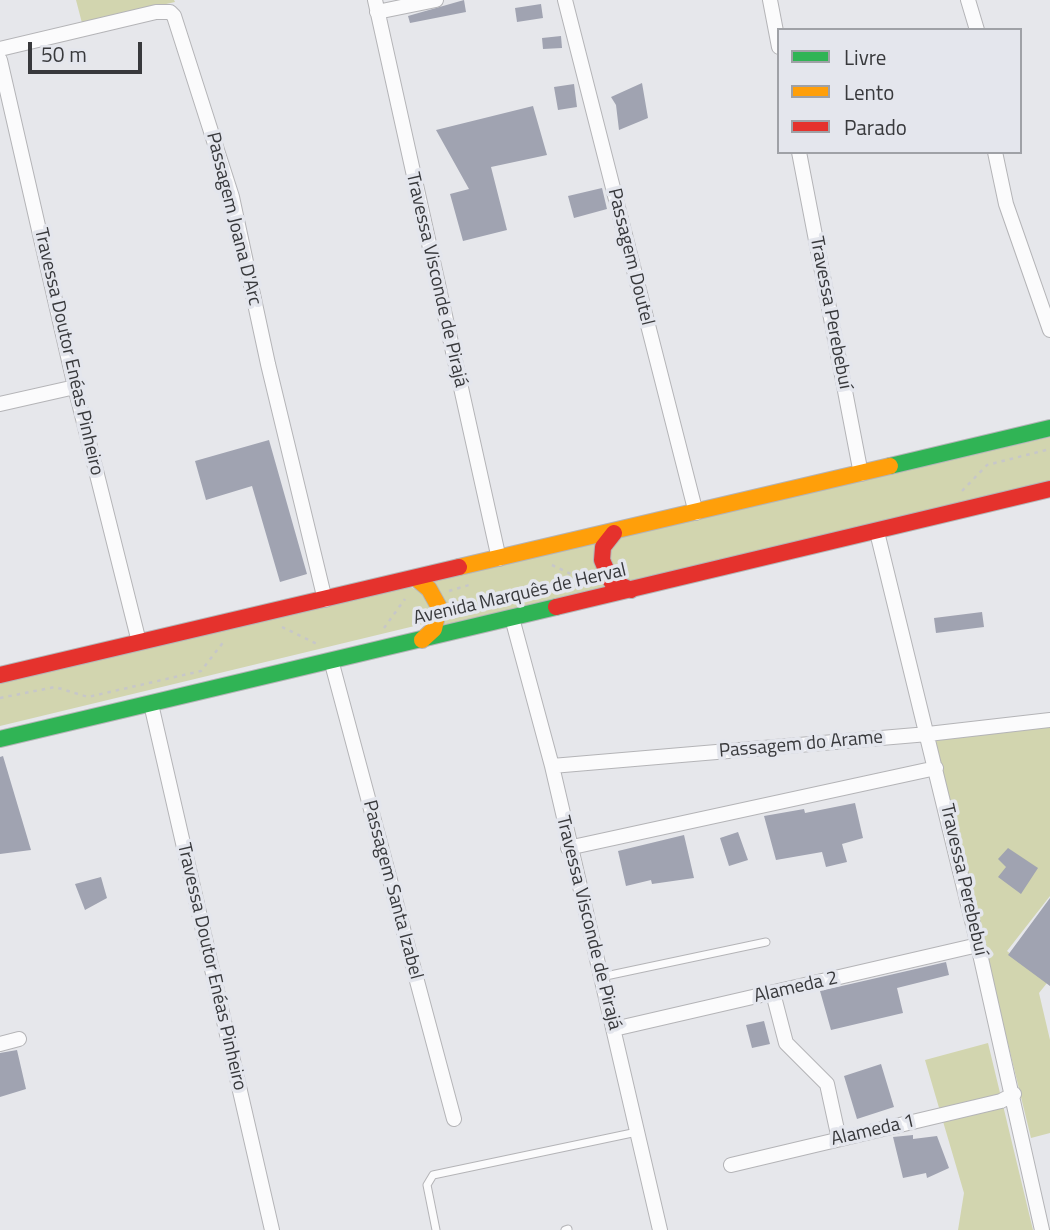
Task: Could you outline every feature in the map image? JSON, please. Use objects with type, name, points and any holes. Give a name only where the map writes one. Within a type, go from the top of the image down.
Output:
[{"type":"main road","name":"Avenida Marquês de Herval","points":[[0,675],[614,533],[1050,428]]},
{"type":"main road","name":"Avenida Marquês de Herval","points":[[0,739],[1050,489]]},
{"type":"main road","points":[[614,533],[603,547],[602,560],[607,576],[617,585],[631,590]]},
{"type":"main road","points":[[417,579],[434,596],[439,607],[439,618],[422,640]]},
{"type":"street","points":[[376,6],[436,0]]},
{"type":"street","name":"Passagem Doutel","points":[[565,0],[696,513]]},
{"type":"street","points":[[770,0],[777,37]]},
{"type":"street","points":[[968,0],[976,28]]},
{"type":"street","name":"Travessa Visconde de Pirajá","points":[[376,6],[499,559]]},
{"type":"street","name":"Passagem Joana D'Arc","points":[[0,49],[156,12],[170,12],[174,16],[232,197],[268,364],[325,600]]},
{"type":"street","name":"Travessa Doutor Enéas Pinheiro","points":[[0,60],[75,387],[139,642]]},
{"type":"street","name":"Travessa Perebebuí","points":[[799,154],[861,474]]},
{"type":"street","points":[[995,154],[1006,204],[1050,330]]},
{"type":"street","points":[[0,404],[75,387]]},
{"type":"street","name":"Travessa Perebebuí","points":[[877,532],[1014,1094],[1042,1230]]},
{"type":"street","name":"Travessa Visconde de Pirajá","points":[[512,618],[552,766],[568,848],[614,1029],[660,1230]]},
{"type":"street","name":"Passagem Santa Izabel","points":[[331,660],[454,1119]]},
{"type":"street","name":"Travessa Doutor Enéas Pinheiro","points":[[151,704],[272,1230]]},
{"type":"street","name":"Passagem do Arame","points":[[552,766],[928,734],[1050,720]]},
{"type":"street","points":[[568,848],[936,768]]},
{"type":"street","name":"Alameda 2","points":[[614,1029],[978,944]]},
{"type":"street","points":[[773,993],[786,1044],[827,1084],[839,1139]]},
{"type":"street","points":[[0,1044],[19,1039]]},
{"type":"street","name":"Alameda 1","points":[[731,1165],[1002,1101],[1014,1094]]},
{"type":"lane","points":[[601,977],[766,942]]},
{"type":"lane","points":[[436,1230],[427,1185],[433,1175],[637,1132]]},
{"type":"path","points":[[956,497],[987,465],[1050,449]]},
{"type":"path","points":[[545,561],[575,576],[607,576]]},
{"type":"path","points":[[383,630],[405,599],[434,596],[471,584]]},
{"type":"path","points":[[278,625],[316,644],[329,641]]},
{"type":"path","points":[[0,698],[55,687],[88,697],[201,671],[224,641],[238,637]]},
{"type":"green space","points":[[76,0],[174,0],[175,2],[82,23]]},
{"type":"green space","points":[[1050,437],[1050,482],[627,584],[609,568],[611,542],[624,536]]},
{"type":"green space","points":[[601,542],[607,587],[439,626],[425,580]]},
{"type":"green space","points":[[409,587],[422,591],[432,608],[427,623],[0,726],[0,683]]},
{"type":"green space","points":[[1050,723],[1050,896],[1007,951],[1047,983],[1039,993],[1050,1040],[1050,1133],[1031,1138],[933,737]]},
{"type":"green space","points":[[988,1043],[1033,1230],[958,1230],[964,1193],[925,1060]]},
{"type":"building","points":[[464,0],[466,12],[410,23],[408,16]]},
{"type":"building","points":[[541,4],[543,18],[517,22],[515,8]]},
{"type":"building","points":[[561,36],[562,48],[543,49],[542,38]]},
{"type":"building","points":[[642,83],[648,118],[619,130],[616,105],[611,97]]},
{"type":"building","points":[[574,84],[577,107],[558,110],[554,87]]},
{"type":"building","points":[[533,106],[547,155],[491,167],[507,230],[463,241],[450,194],[469,189],[436,130]]},
{"type":"building","points":[[602,188],[607,209],[574,218],[568,196]]},
{"type":"building","points":[[269,440],[307,574],[280,582],[252,486],[206,500],[195,461]]},
{"type":"building","points":[[982,612],[984,627],[936,633],[934,618]]},
{"type":"building","points":[[3,756],[31,850],[0,854],[0,757]]},
{"type":"building","points":[[855,803],[863,838],[842,844],[847,862],[826,867],[822,852],[776,860],[764,816],[804,809],[805,813]]},
{"type":"building","points":[[738,832],[748,860],[729,866],[720,838]]},
{"type":"building","points":[[684,835],[694,878],[652,884],[651,880],[626,886],[618,851]]},
{"type":"building","points":[[1008,848],[1038,868],[1021,894],[998,877],[1006,867],[998,859]]},
{"type":"building","points":[[101,877],[107,898],[85,910],[75,884]]},
{"type":"building","points":[[1050,898],[1050,986],[1008,955]]},
{"type":"building","points":[[946,962],[949,975],[897,988],[903,1013],[831,1030],[820,991]]},
{"type":"building","points":[[764,1021],[770,1044],[752,1048],[746,1025]]},
{"type":"building","points":[[17,1050],[26,1089],[0,1097],[0,1053]]},
{"type":"building","points":[[881,1064],[894,1107],[857,1119],[844,1076]]},
{"type":"building","points":[[913,1135],[913,1139],[937,1136],[949,1168],[927,1178],[926,1173],[903,1178],[893,1137]]},
{"type":"traffic: fast","points":[[890,466],[1050,428]]},
{"type":"traffic: fast","points":[[0,739],[556,607]]},
{"type":"traffic: slow","points":[[459,567],[890,466]]},
{"type":"traffic: slow","points":[[417,579],[429,589],[439,607],[434,629],[422,640]]},
{"type":"traffic: jam","points":[[556,607],[1050,489]]},
{"type":"traffic: jam","points":[[614,533],[603,547],[602,560],[611,581],[631,590]]},
{"type":"traffic: jam","points":[[0,675],[459,567]]}]
